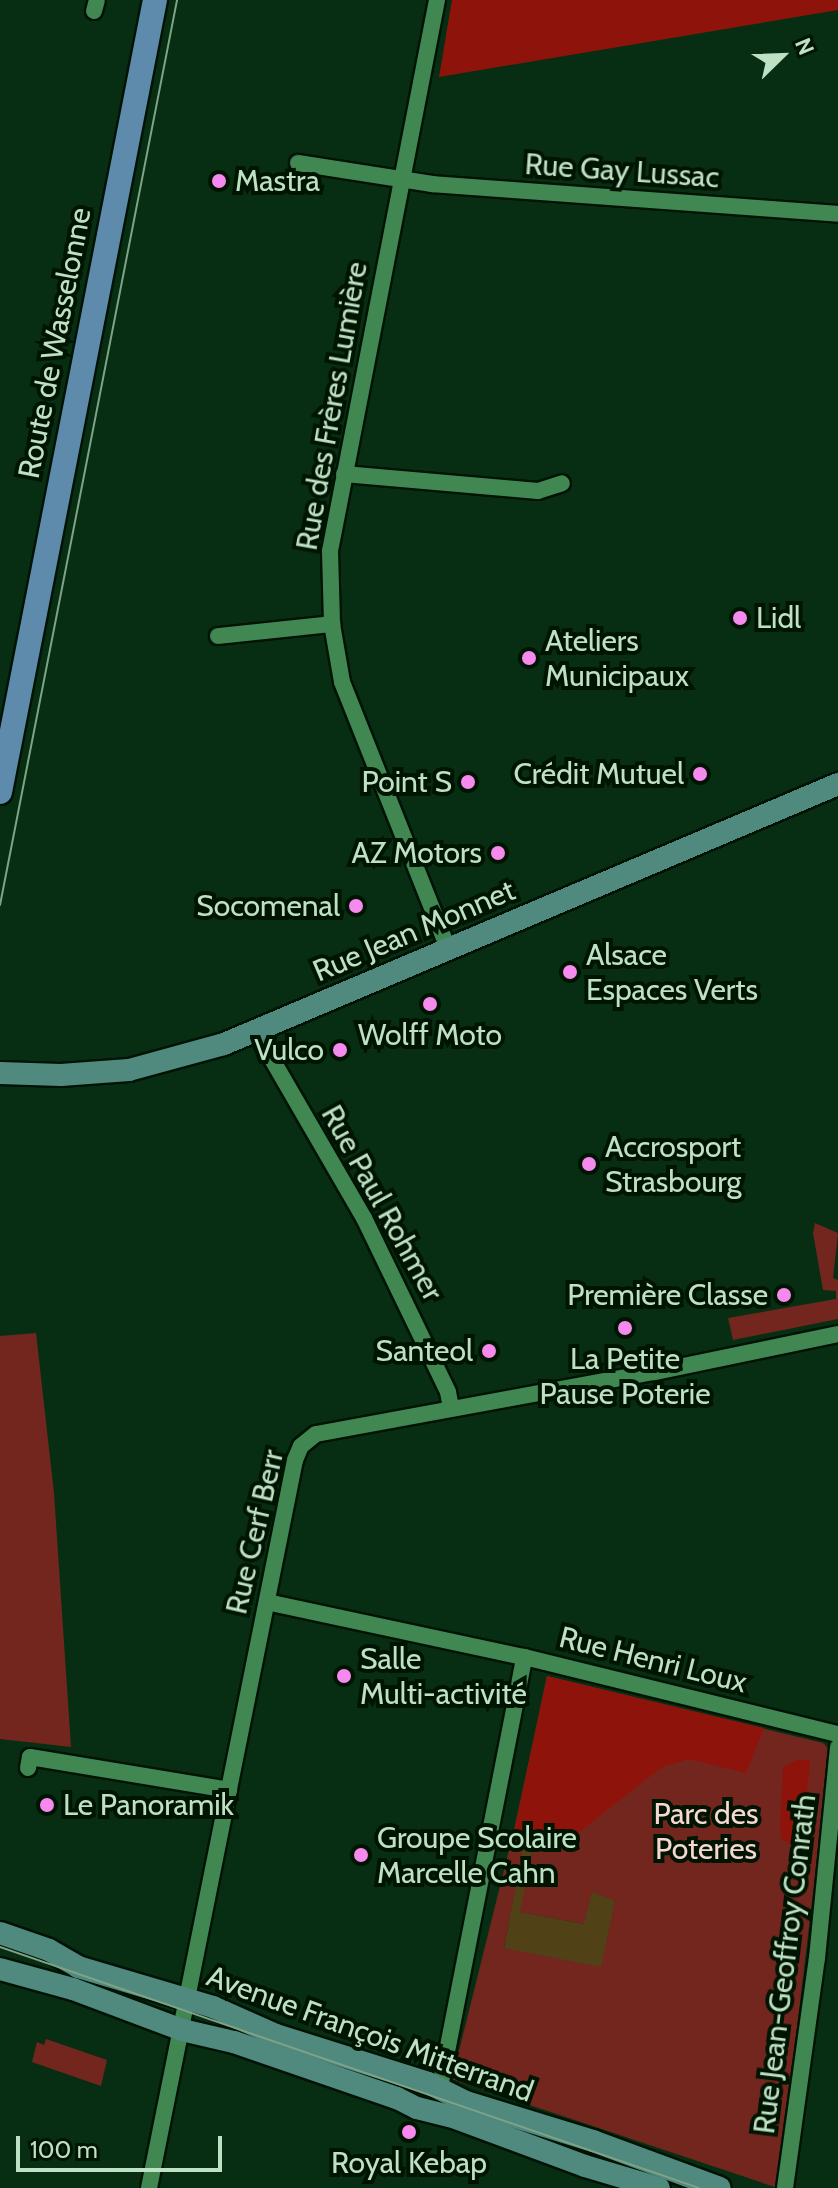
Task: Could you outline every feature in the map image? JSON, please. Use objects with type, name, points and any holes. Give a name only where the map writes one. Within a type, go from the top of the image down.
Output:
[{"type":"main road","name":"Route de Wasselonne","points":[[0,792],[155,0]]},
{"type":"street","name":"Rue des Frères Lumière","points":[[437,0],[330,551],[332,624],[342,682],[355,722],[448,949]]},
{"type":"street","name":"Rue Gay Lussac","points":[[298,163],[402,181],[838,214]]},
{"type":"street","points":[[344,474],[538,491],[562,483]]},
{"type":"street","points":[[218,636],[332,624]]},
{"type":"street","name":"Rue Jean Monnet","points":[[0,1073],[61,1075],[129,1070],[188,1056],[838,784]]},
{"type":"street","name":"Rue Paul Rohmer","points":[[255,1030],[374,1237],[448,1392],[451,1407]]},
{"type":"street","name":"Rue Cerf Berr","points":[[149,2188],[295,1460],[308,1438],[451,1407],[655,1372],[838,1334]]},
{"type":"street","name":"Rue Henri Loux","points":[[267,1602],[524,1657],[838,1734]]},
{"type":"street","points":[[440,2087],[524,1657]]},
{"type":"street","name":"Rue Jean-Geoffroy Conrath","points":[[785,2188],[817,1958],[838,1747]]},
{"type":"street","points":[[28,1768],[30,1757],[229,1790]]},
{"type":"street","name":"Avenue François Mitterrand","points":[[0,1933],[49,1950],[78,1967],[213,2007],[276,2035],[440,2087],[466,2102],[593,2141],[720,2188]]},
{"type":"street","name":"Avenue François Mitterrand","points":[[0,1969],[73,1989],[182,2030],[234,2042],[585,2166],[659,2188]]},
{"type":"green space","points":[[815,1223],[838,1233],[833,1278],[838,1280],[838,1319],[733,1340],[728,1318],[836,1299],[836,1291],[823,1290],[813,1233]]},
{"type":"green space","points":[[36,1333],[54,1493],[71,1747],[0,1739],[0,1336]]},
{"type":"green space","name":"Parc des Poteries","points":[[547,1676],[823,1743],[830,1750],[778,2188],[452,2079],[514,1830]],"holes":[[[525,1844],[533,1847],[519,1912],[584,1924],[504,1947]]]},
{"type":"green space","points":[[46,2039],[107,2060],[101,2086],[32,2062],[37,2042],[44,2045]]},
{"type":"shaded area","points":[[452,0],[838,0],[838,10],[439,77]]},
{"type":"shaded area","points":[[547,1676],[764,1728],[746,1773],[689,1759],[662,1767],[565,1843],[513,1837]]},
{"type":"shaded area","points":[[797,1760],[810,1760],[803,1837],[794,1845],[782,1840],[780,1828],[783,1767]]},
{"type":"shaded area","points":[[524,1844],[533,1847],[520,1912],[584,1924],[592,1892],[615,1901],[601,1967],[504,1948]]},
{"type":"tram line","points":[[0,905],[177,0]]},
{"type":"tram line","points":[[0,1947],[699,2188]]},
{"type":"place","name":"Mastra","points":[[219,181]]},
{"type":"place","name":"Lidl","points":[[740,618]]},
{"type":"place","name":"Ateliers Municipaux","points":[[529,658]]},
{"type":"place","name":"Crédit Mutuel","points":[[700,774]]},
{"type":"place","name":"Point S","points":[[468,782]]},
{"type":"place","name":"AZ Motors","points":[[498,853]]},
{"type":"place","name":"Socomenal","points":[[356,906]]},
{"type":"place","name":"Alsace Espaces Verts","points":[[570,972]]},
{"type":"place","name":"Wolff Moto","points":[[430,1004]]},
{"type":"place","name":"Vulco","points":[[340,1050]]},
{"type":"place","name":"Accrosport Strasbourg","points":[[589,1164]]},
{"type":"place","name":"Première Classe","points":[[784,1295]]},
{"type":"place","name":"La Petite Pause Poterie","points":[[625,1328]]},
{"type":"place","name":"Santeol","points":[[489,1351]]},
{"type":"place","name":"Salle Multi-activité","points":[[344,1676]]},
{"type":"place","name":"Le Panoramik","points":[[47,1805]]},
{"type":"place","name":"Groupe Scolaire Marcelle Cahn","points":[[361,1855]]},
{"type":"place","name":"Royal Kebap","points":[[409,2132]]}]
